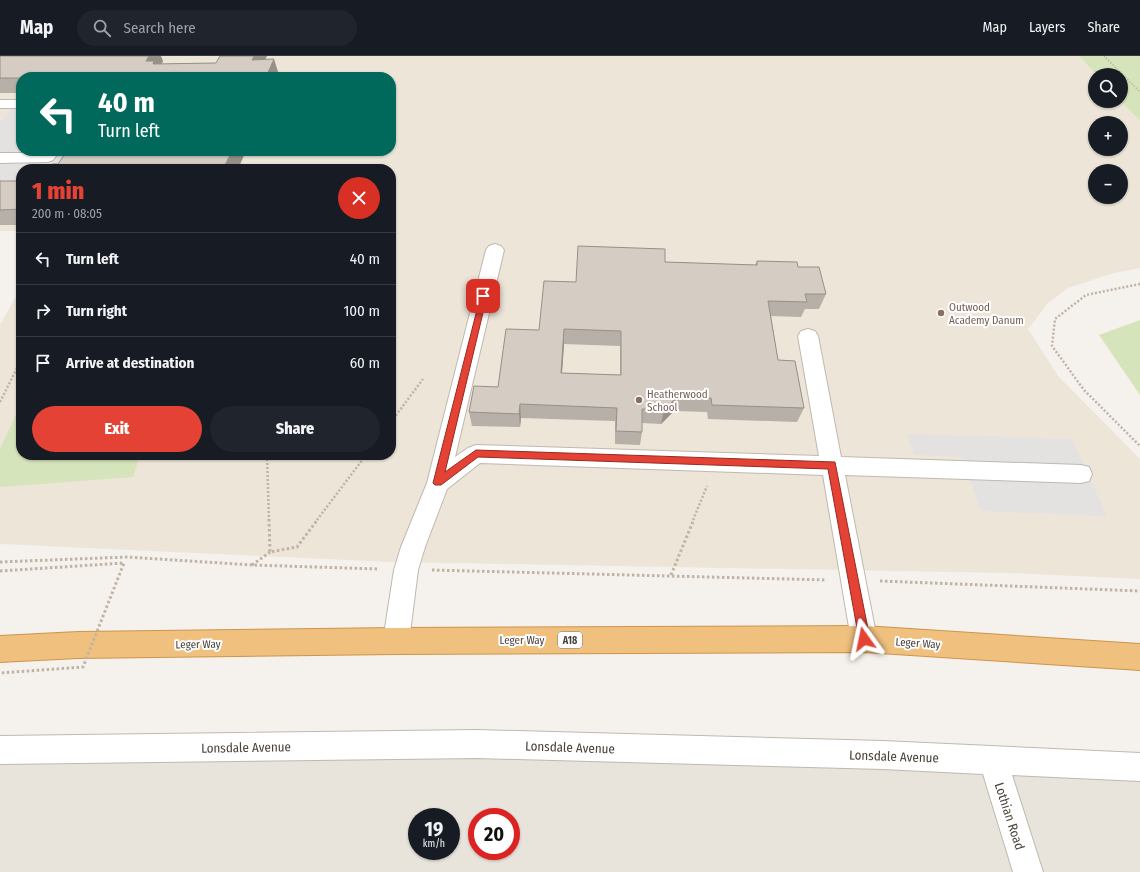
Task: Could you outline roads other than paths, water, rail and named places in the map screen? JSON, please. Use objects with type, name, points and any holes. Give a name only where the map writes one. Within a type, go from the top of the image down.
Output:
[{"type":"highway","name":"Leger Way","points":[[0,649],[78,645],[396,641],[864,639],[1140,657]]},
{"type":"street","points":[[0,104],[16,104]]},
{"type":"street","points":[[0,158],[49,156]]},
{"type":"street","points":[[396,641],[406,570],[413,547],[438,483],[494,250]]},
{"type":"street","points":[[808,336],[864,639]]},
{"type":"street","points":[[438,483],[476,454],[1081,474]]},
{"type":"street","name":"Lonsdale Avenue","points":[[0,750],[477,744],[875,755],[1140,766]]},
{"type":"street","name":"Lothian Road","points":[[992,760],[1028,872]]},
{"type":"place","name":"Outwood Academy Danum","points":[[941,313]]},
{"type":"place","name":"Heatherwood School","points":[[639,400]]}]
